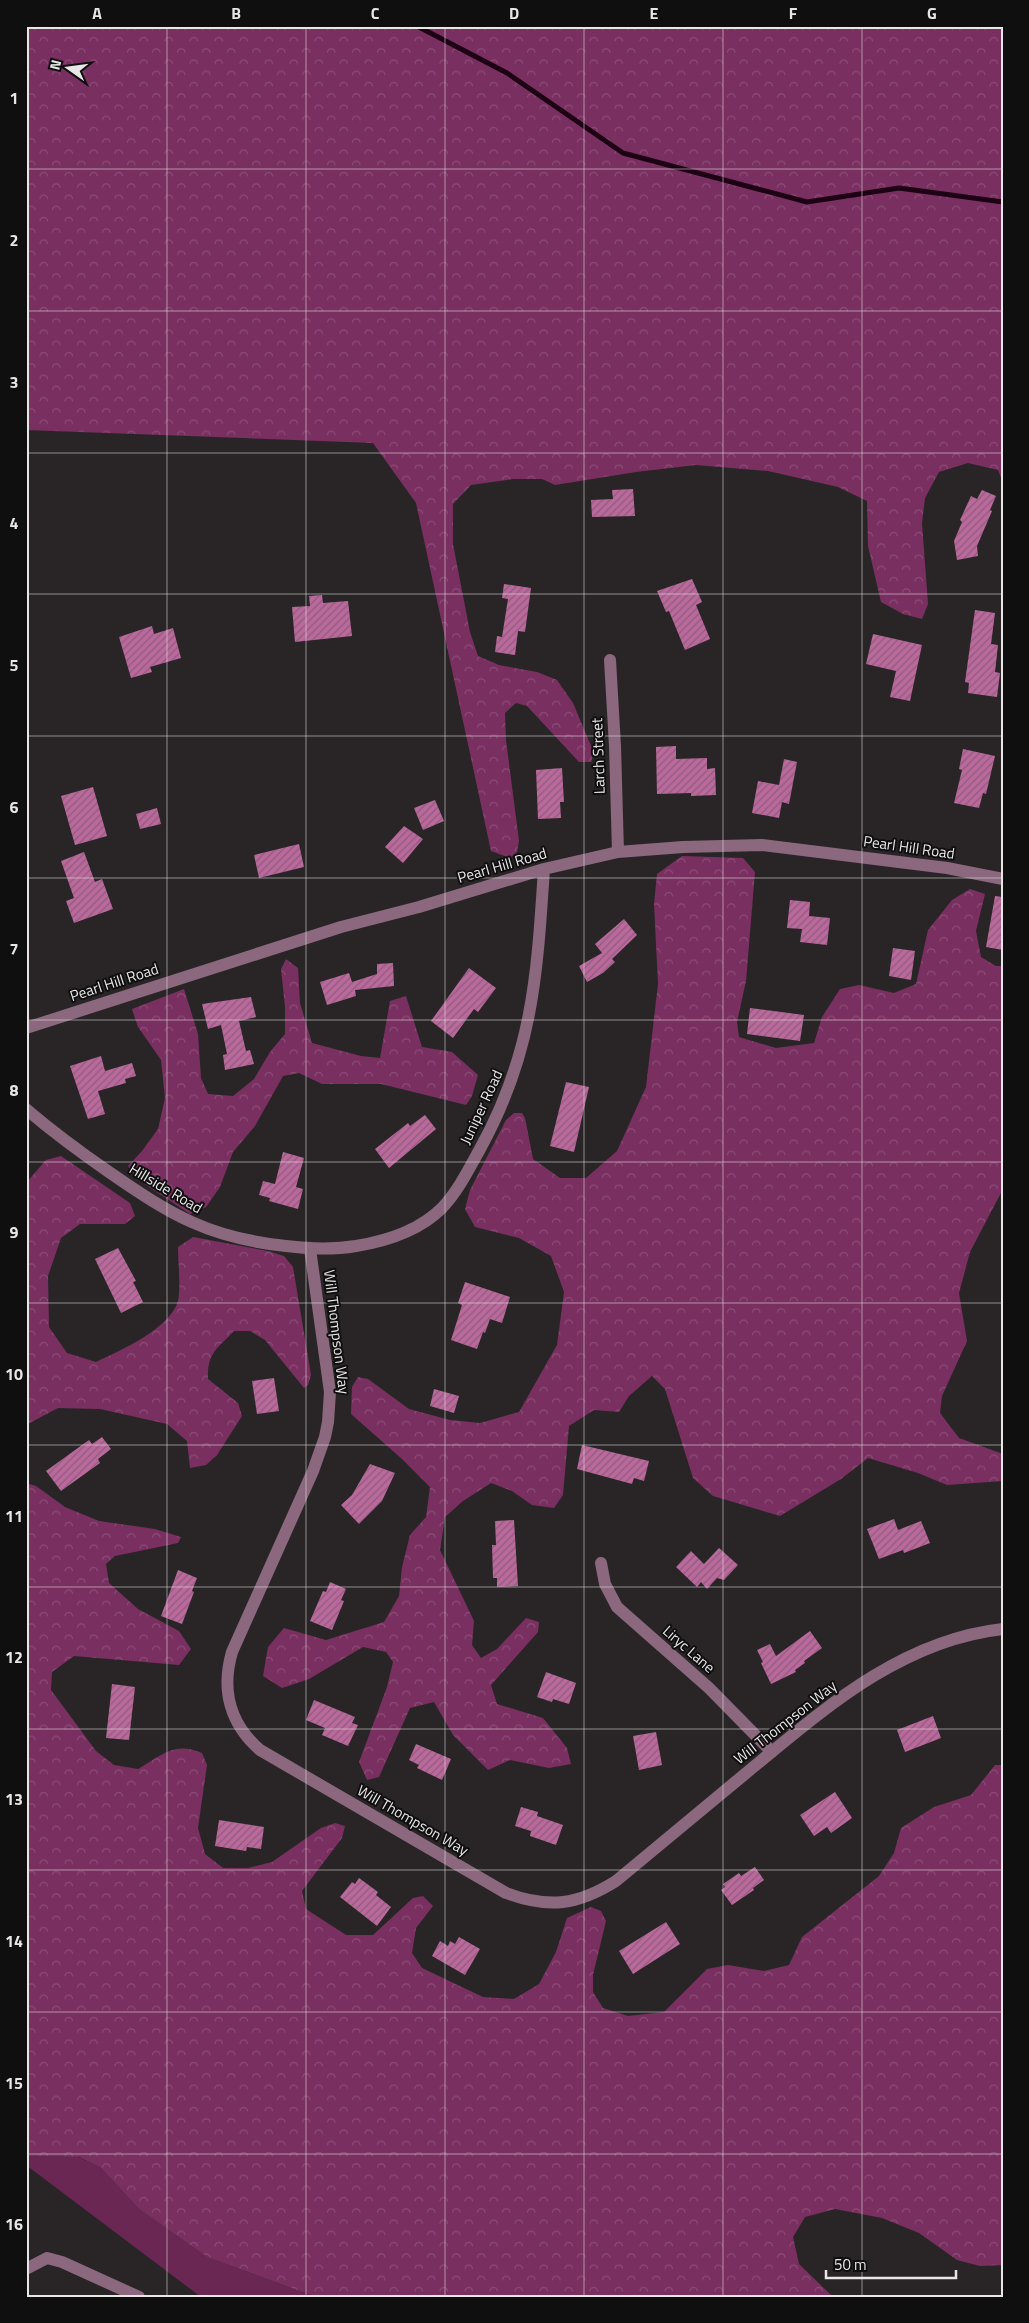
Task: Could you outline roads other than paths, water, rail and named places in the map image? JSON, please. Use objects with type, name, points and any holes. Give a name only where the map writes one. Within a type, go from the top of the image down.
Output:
[{"type":"street","name":"Larch Street","points":[[610,660],[618,852]]},
{"type":"street","name":"Pearl Hill Road","points":[[26,1028],[259,952],[544,869],[618,852],[683,847],[762,845],[947,868],[1003,879]]},
{"type":"street","name":"Juniper Road","points":[[310,1248],[329,1249],[364,1244],[407,1232],[419,1226],[441,1209],[467,1173],[508,1092],[526,1034],[537,970],[544,869]]},
{"type":"street","name":"Hillside Road","points":[[26,1109],[73,1146],[152,1202],[195,1225],[216,1233],[260,1243],[310,1248]]},
{"type":"street","name":"Will Thompson Way","points":[[310,1248],[328,1377],[330,1407],[325,1437],[320,1453],[237,1640],[229,1663],[227,1690],[231,1711],[240,1728],[252,1743],[268,1755],[506,1892],[523,1899],[547,1903],[574,1901],[594,1894],[616,1881],[772,1752],[841,1698],[894,1663],[961,1638],[1003,1629]]},
{"type":"street","name":"Liryc Lane","points":[[601,1563],[605,1584],[617,1607],[709,1688],[772,1752]]},
{"type":"street","points":[[26,2269],[47,2258],[62,2262],[139,2297]]},
{"type":"waterway","points":[[417,26],[507,73],[623,153],[807,202],[899,188],[1003,202]]}]
